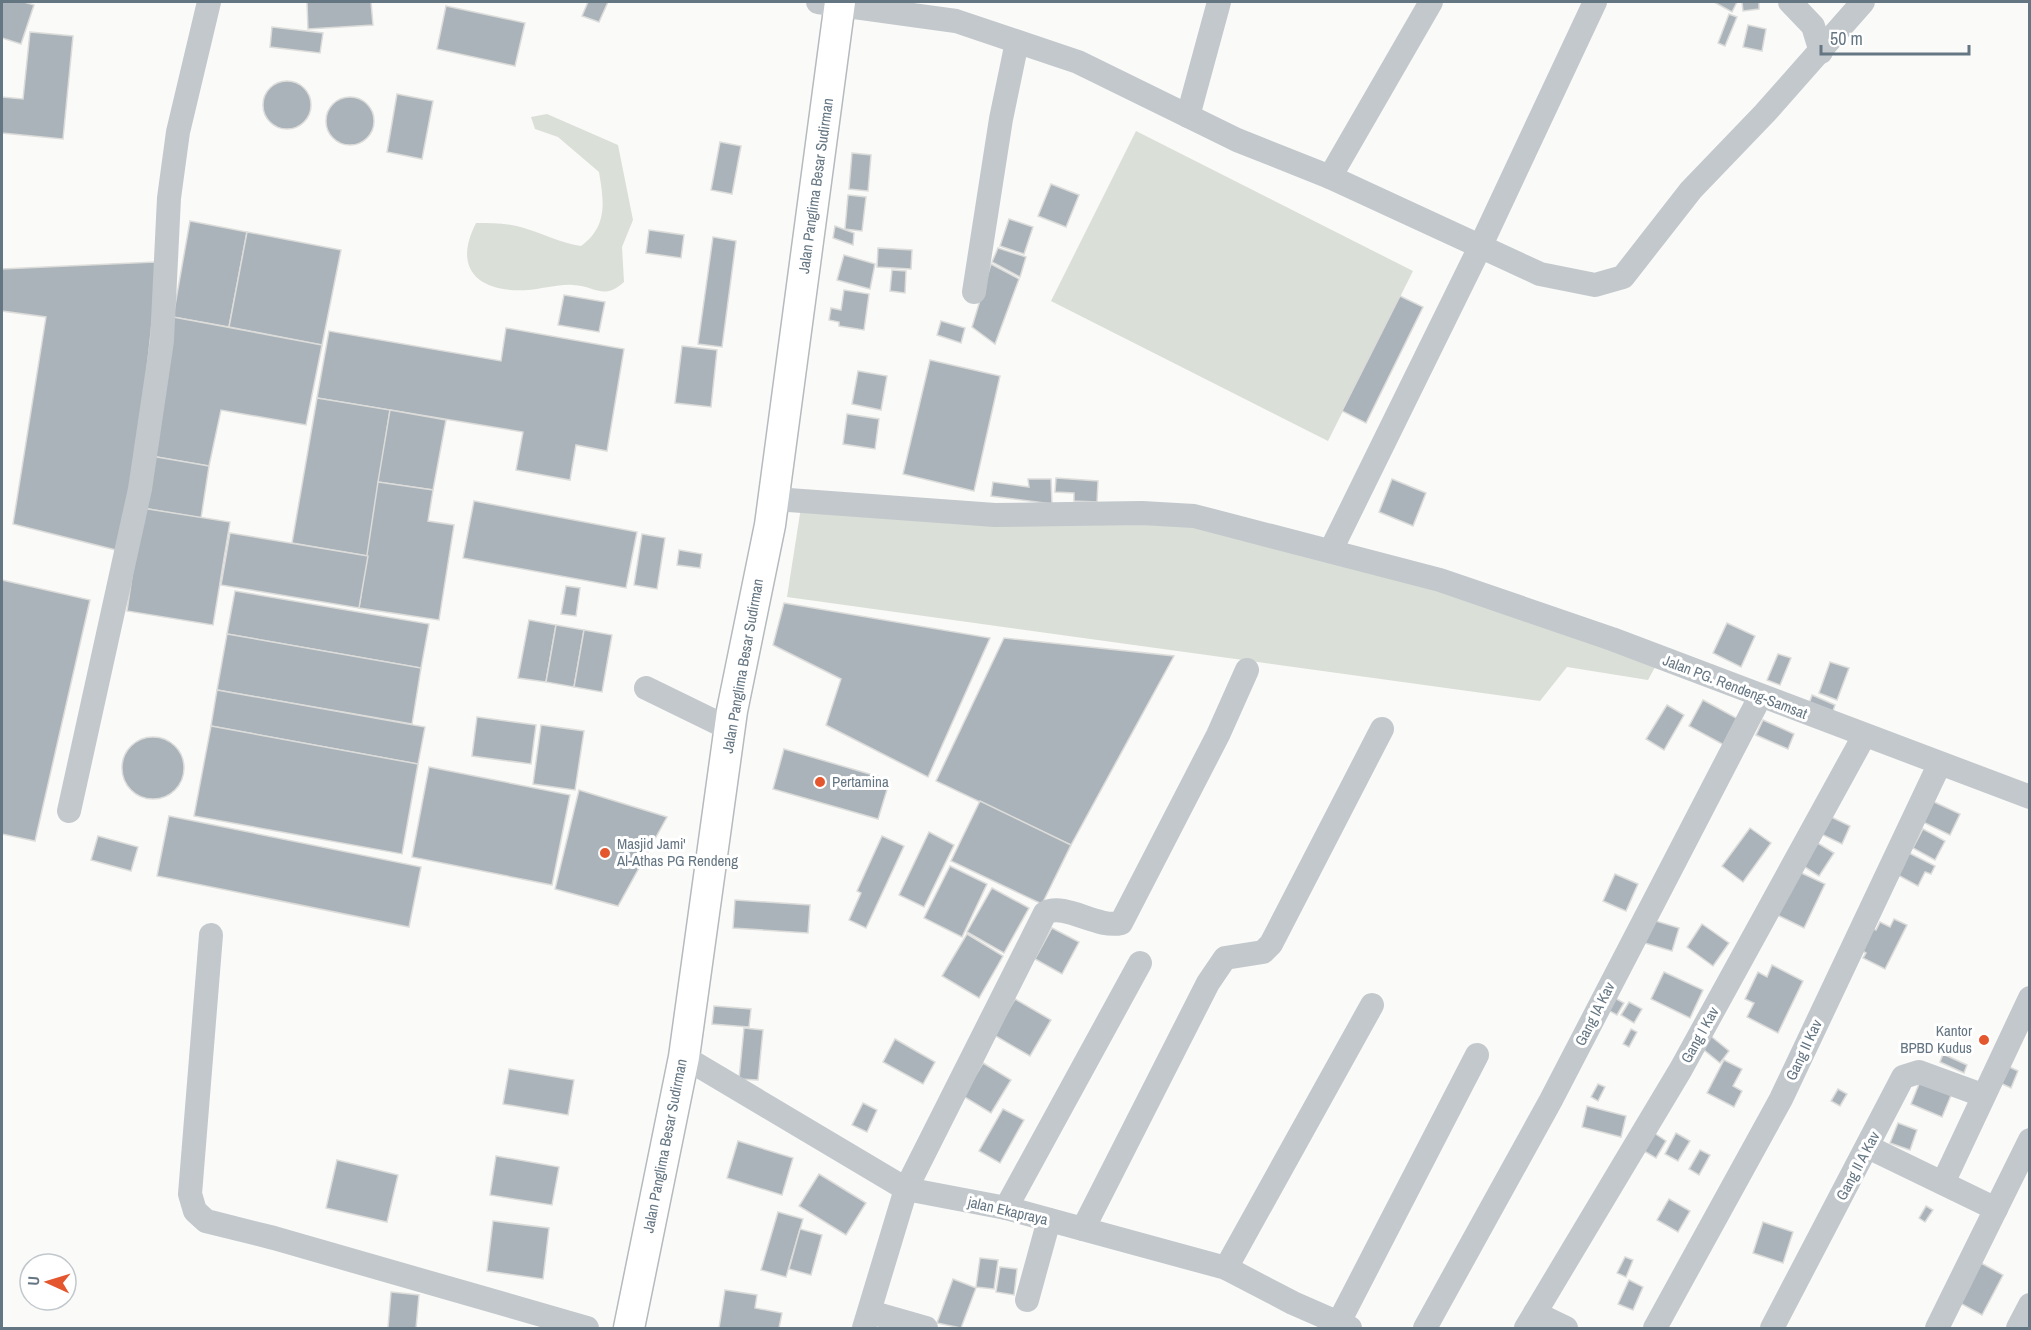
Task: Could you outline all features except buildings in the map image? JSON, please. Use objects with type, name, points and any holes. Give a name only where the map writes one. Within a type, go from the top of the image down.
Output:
[{"type":"main road","name":"Jalan Panglima Besar Sudirman","points":[[628,1329],[684,1057],[730,729],[774,499],[833,3]]},
{"type":"street","points":[[69,811],[140,489],[162,341],[169,198],[178,132],[209,2]]},
{"type":"street","points":[[1188,116],[1219,2]]},
{"type":"street","points":[[1330,177],[1431,2]]},
{"type":"street","points":[[1331,550],[1481,245],[1595,2]]},
{"type":"street","points":[[1790,2],[1813,26],[1821,52]]},
{"type":"street","points":[[833,3],[956,21],[1078,62],[1238,140],[1330,177],[1540,274],[1595,285],[1623,277],[1691,190],[1821,52],[1863,2]]},
{"type":"street","points":[[974,292],[1001,119],[1017,42]]},
{"type":"street","name":"Jalan PG. Rendeng-Samsat","points":[[774,499],[995,515],[1142,513],[1194,516],[1440,580],[1612,639],[1863,736],[2030,797]]},
{"type":"street","points":[[926,1329],[867,1320],[906,1189],[1046,913],[1056,909],[1110,924],[1121,922],[1218,735],[1247,670]]},
{"type":"street","points":[[646,688],[730,729]]},
{"type":"street","name":"Gang IA Kav","points":[[1425,1329],[1551,1100],[1760,697]]},
{"type":"street","points":[[1083,1229],[1208,983],[1225,958],[1263,952],[1271,944],[1382,729]]},
{"type":"street","name":"Gang I Kav","points":[[1530,1321],[1681,1070],[1863,736]]},
{"type":"street","name":"Gang II Kav","points":[[1655,1329],[1781,1099],[1940,765]]},
{"type":"street","points":[[211,934],[190,1194],[195,1211],[206,1221],[285,1241],[588,1329]]},
{"type":"street","points":[[1006,1208],[1140,963]]},
{"type":"street","points":[[1943,1184],[1982,1095],[2030,998]]},
{"type":"street","points":[[1226,1268],[1372,1005]]},
{"type":"street","points":[[1344,1326],[1477,1055]]},
{"type":"street","name":"jalan Ekapraya","points":[[684,1057],[906,1189],[1006,1208],[1226,1268],[1344,1326]]},
{"type":"street","name":"Gang II A Kav","points":[[1772,1329],[1869,1147],[1903,1077],[1919,1072],[1982,1095]]},
{"type":"street","points":[[1937,1329],[2030,1140]]},
{"type":"street","points":[[1869,1147],[1996,1209]]},
{"type":"street","points":[[1027,1300],[1049,1220]]},
{"type":"street","points":[[2018,1329],[2030,1305]]},
{"type":"street","points":[[1530,1321],[1566,1329]]},
{"type":"shaded area","points":[[547,114],[618,145],[633,220],[622,247],[624,282],[610,291],[573,285],[511,290],[484,283],[469,266],[467,254],[469,239],[476,223],[515,226],[581,246],[596,230],[600,222],[603,203],[599,172],[558,137],[535,129],[531,117]]},
{"type":"shaded area","points":[[1136,131],[1413,271],[1328,441],[1051,301]]},
{"type":"shaded area","points":[[802,501],[1194,516],[1660,658],[1648,680],[1567,667],[1540,701],[787,597]]},
{"type":"place","name":"Pertamina","points":[[820,782]]},
{"type":"place","name":"Masjid Jami' Al-Athas PG Rendeng","points":[[605,853]]},
{"type":"place","name":"Kantor BPBD Kudus","points":[[1984,1040]]}]
